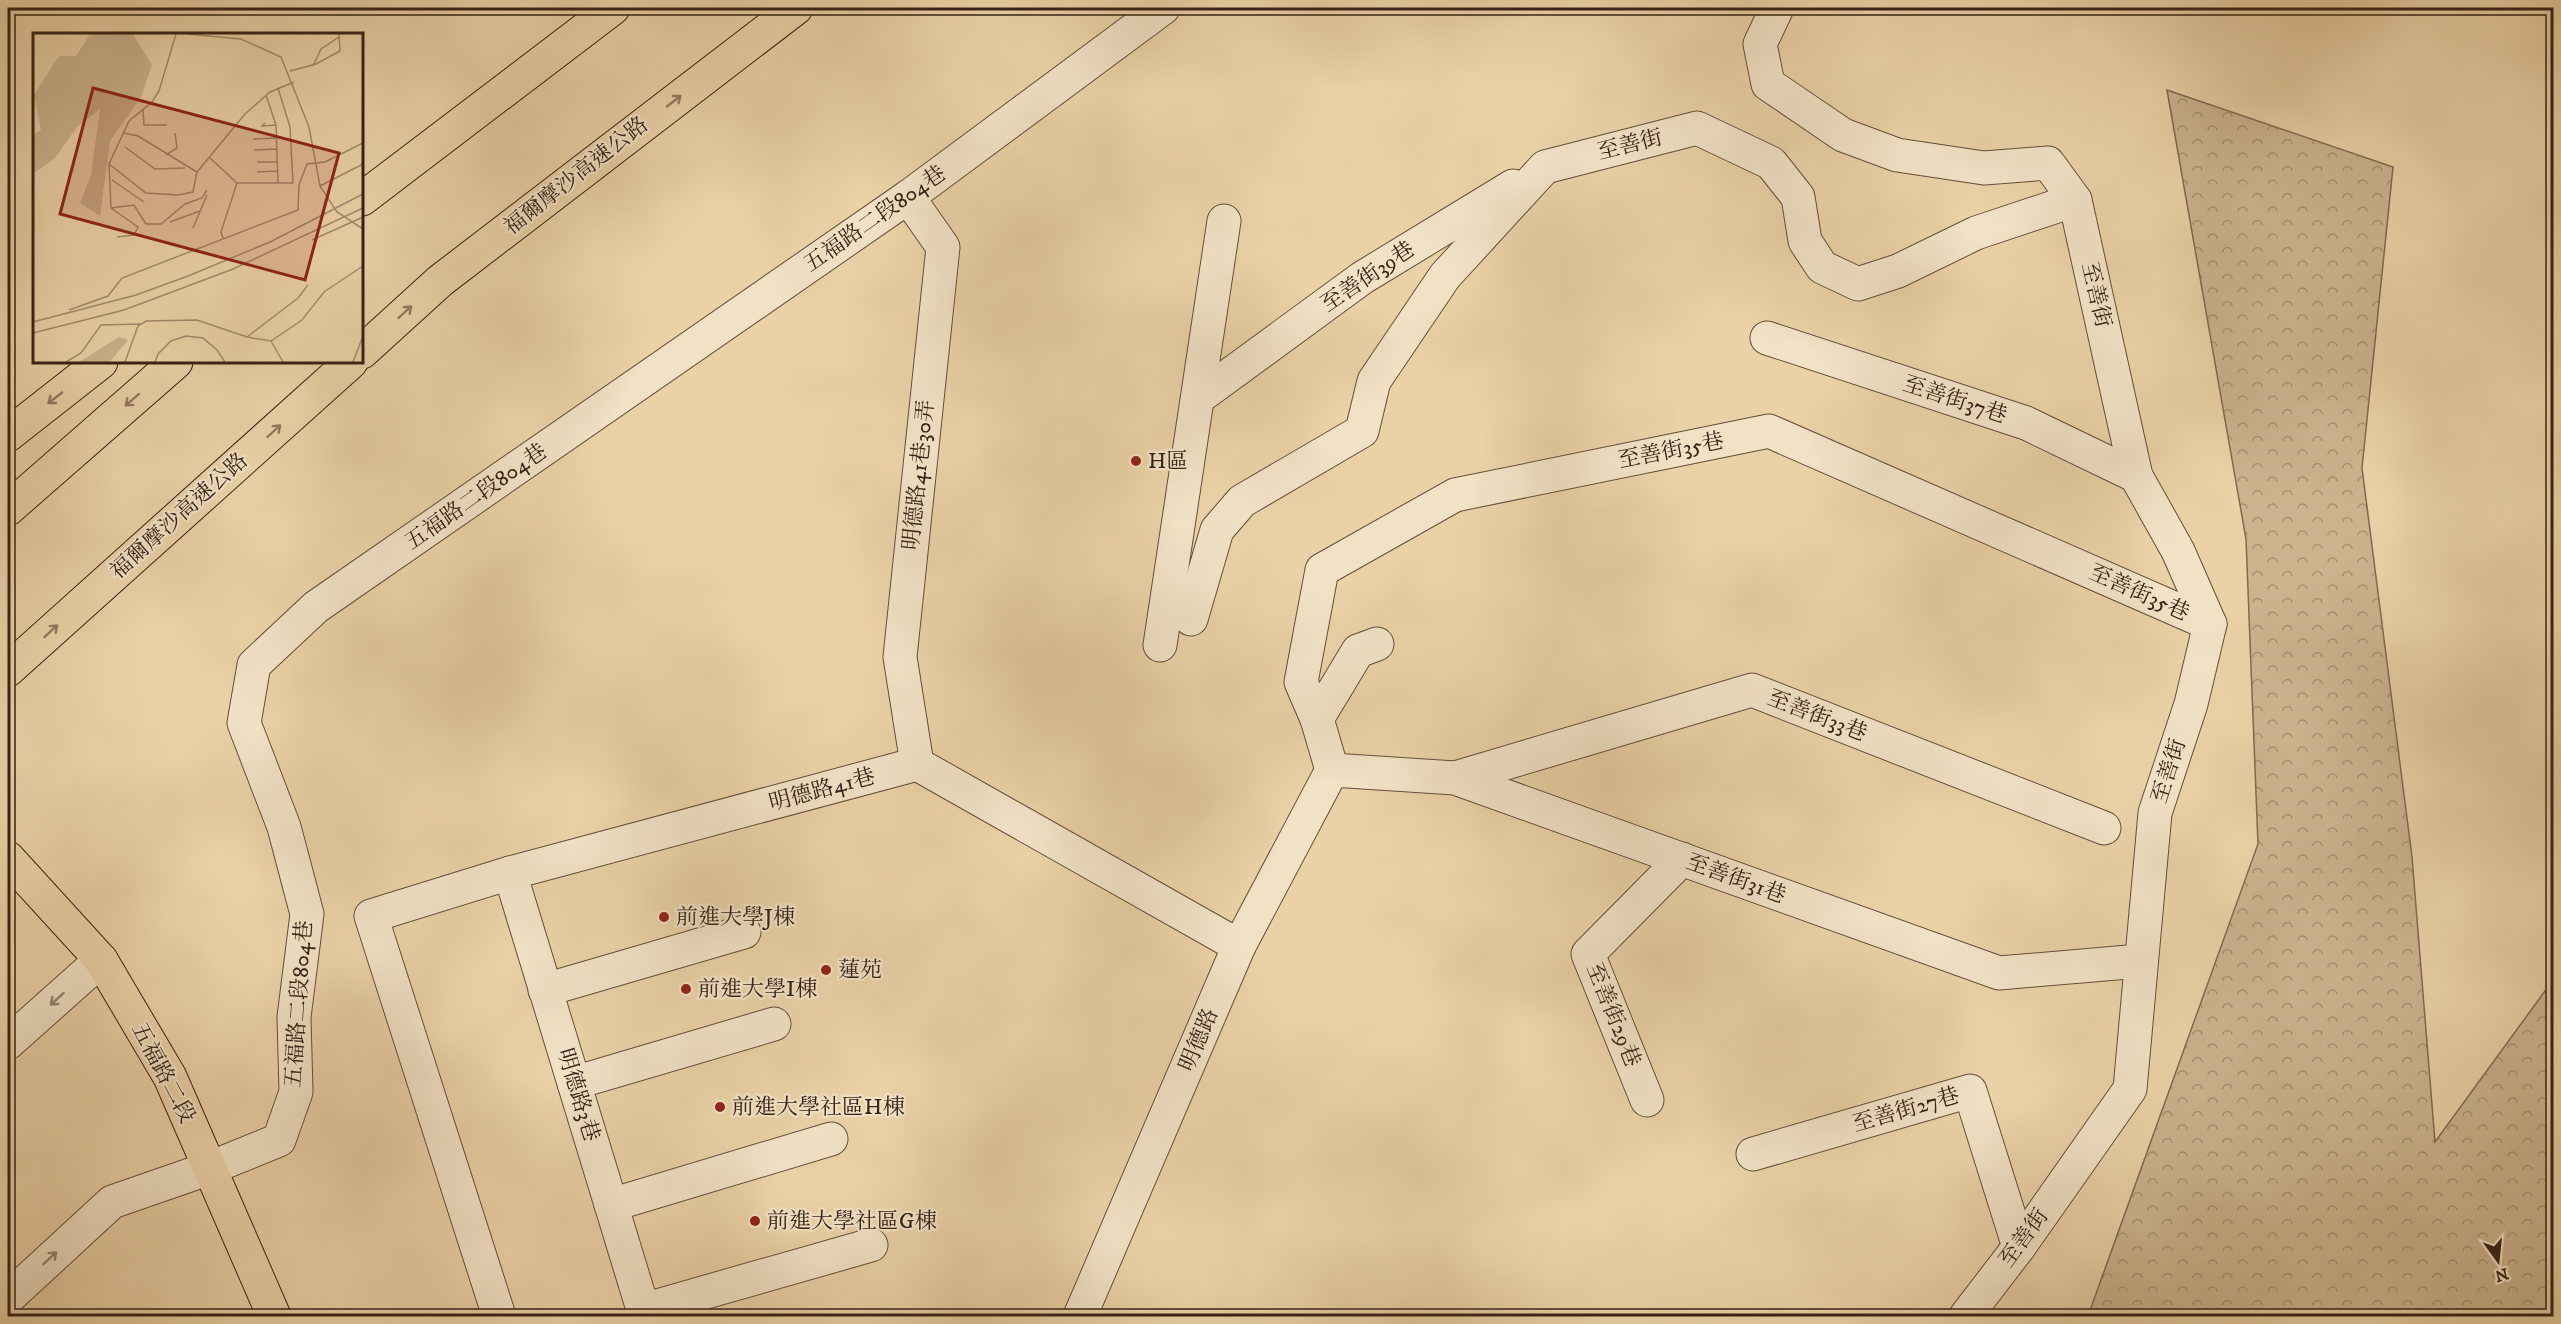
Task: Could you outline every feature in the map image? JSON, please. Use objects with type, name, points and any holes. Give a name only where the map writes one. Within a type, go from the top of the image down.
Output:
[{"type":"main road","points":[[363,175],[603,8]]},
{"type":"main road","points":[[363,198],[613,8]]},
{"type":"main road","name":"福爾摩沙高速公路","points":[[363,351],[440,281],[796,8]]},
{"type":"main road","points":[[8,435],[100,363]]},
{"type":"main road","points":[[8,509],[175,363]]},
{"type":"main road","name":"福爾摩沙高速公路","points":[[8,670],[350,363]]},
{"type":"main road","name":"五福路二段","points":[[8,858],[101,960],[170,1077],[274,1317]]},
{"type":"street","name":"五福路二段804巷","points":[[8,1298],[112,1202],[210,1168],[279,1140],[296,1092],[294,1017],[307,914],[284,827],[244,723],[254,665],[316,608],[908,197],[1163,8]]},
{"type":"street","name":"至善街","points":[[1777,8],[1760,44],[1768,84],[1843,135],[1897,155],[1984,168],[2048,163],[2074,200],[2136,476],[2178,551],[2210,624],[2191,704],[2155,813],[2130,1089],[2019,1248],[1966,1317]]},
{"type":"street","name":"至善街","points":[[1545,167],[1697,128],[1771,163],[1798,197],[1805,241],[1822,267],[1858,284],[1898,271],[1976,233],[2074,200]]},
{"type":"street","points":[[1191,619],[1216,530],[1242,501],[1362,431],[1374,381],[1445,276],[1545,167]]},
{"type":"street","name":"至善街39巷","points":[[1198,398],[1362,278],[1545,167]]},
{"type":"street","name":"明德路41巷30弄","points":[[908,197],[943,247],[900,657],[917,764]]},
{"type":"street","points":[[1160,645],[1224,221]]},
{"type":"street","name":"至善街37巷","points":[[1767,339],[2026,423],[2136,476]]},
{"type":"street","name":"至善街35巷","points":[[1332,770],[1317,719],[1301,682],[1322,570],[1455,495],[1769,431],[2210,624]]},
{"type":"street","points":[[1317,719],[1358,651],[1377,645]]},
{"type":"street","name":"至善街33巷","points":[[1455,778],[1752,690],[2104,828]]},
{"type":"street","points":[[917,764],[1239,946]]},
{"type":"street","name":"明德路41巷","points":[[499,1317],[370,916],[510,873],[917,764]]},
{"type":"street","name":"至善街31巷","points":[[1332,770],[1455,778],[1999,973],[2140,961]]},
{"type":"street","name":"明德路","points":[[1080,1317],[1239,946],[1332,770]]},
{"type":"street","name":"至善街29巷","points":[[1647,1100],[1588,954],[1682,859]]},
{"type":"street","name":"明德路3巷","points":[[510,873],[644,1313]]},
{"type":"street","points":[[545,990],[744,932]]},
{"type":"street","points":[[8,1043],[101,960]]},
{"type":"street","points":[[574,1083],[774,1024]]},
{"type":"street","name":"至善街27巷","points":[[1753,1155],[1970,1091],[2019,1248]]},
{"type":"street","points":[[611,1205],[831,1139]]},
{"type":"street","points":[[644,1313],[871,1245]]},
{"type":"green space","points":[[2167,90],[2393,167],[2362,468],[2412,857],[2435,1142],[2553,980],[2553,1316],[2088,1316],[2258,844],[2246,539]]},
{"type":"place","name":"H區","points":[[1136,461]]},
{"type":"place","name":"前進大學J棟","points":[[664,917]]},
{"type":"place","name":"蓮苑","points":[[826,970]]},
{"type":"place","name":"前進大學I棟","points":[[686,989]]},
{"type":"place","name":"前進大學社區H棟","points":[[720,1107]]},
{"type":"place","name":"前進大學社區G棟","points":[[755,1221]]}]
